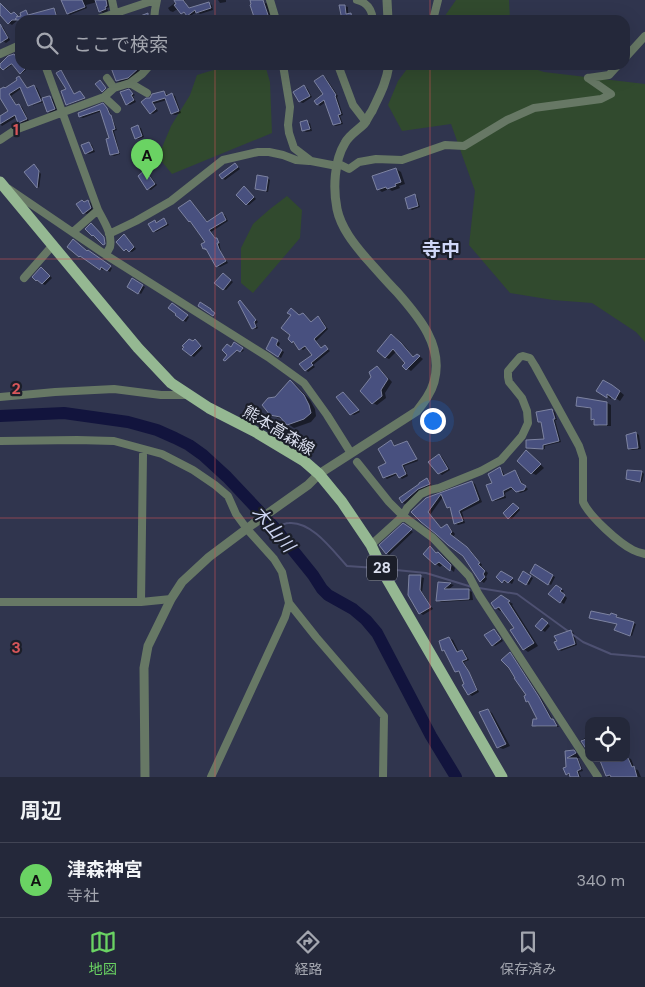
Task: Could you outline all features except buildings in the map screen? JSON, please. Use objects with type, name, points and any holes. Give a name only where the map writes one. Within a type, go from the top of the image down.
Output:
[{"type":"main road","name":"熊本高森線","points":[[1,183],[138,348],[170,383],[209,408],[254,431],[304,461],[319,474],[342,502],[371,545],[387,578],[502,777]]},
{"type":"street","points":[[112,0],[115,14]]},
{"type":"street","points":[[112,15],[156,0],[154,15]]},
{"type":"street","points":[[270,0],[274,15]]},
{"type":"street","points":[[357,0],[368,6],[372,15]]},
{"type":"street","points":[[387,0],[388,15]]},
{"type":"street","points":[[434,15],[438,0]]},
{"type":"street","points":[[630,52],[645,36]]},
{"type":"street","points":[[0,54],[15,47]]},
{"type":"street","points":[[47,70],[108,234],[110,246],[106,255]]},
{"type":"street","points":[[0,140],[15,130],[104,97],[114,88],[130,83],[146,70]]},
{"type":"street","points":[[284,70],[290,107],[289,133],[294,148],[310,161]]},
{"type":"street","points":[[340,70],[353,105],[366,122]]},
{"type":"street","points":[[145,777],[144,668],[148,646],[171,599],[182,582],[209,558],[308,485],[319,474],[417,412],[427,398],[434,382],[437,364],[434,347],[428,332],[419,318],[354,244],[337,210],[337,166],[345,142],[366,122],[385,85],[388,70]]},
{"type":"street","points":[[108,234],[171,201],[223,160],[258,152],[269,152],[296,160],[341,165],[349,169],[358,162],[376,159],[402,160],[445,145],[464,146],[508,120],[534,108],[601,99],[611,94],[588,78],[609,75],[614,70]]},
{"type":"street","points":[[107,78],[114,88]]},
{"type":"street","points":[[130,83],[147,93]]},
{"type":"street","points":[[104,97],[117,109]]},
{"type":"street","points":[[1,183],[106,255],[268,357],[304,383],[349,450]]},
{"type":"street","points":[[73,232],[98,210]]},
{"type":"street","points":[[24,278],[53,245]]},
{"type":"street","points":[[371,545],[403,516],[407,508],[421,494],[481,471],[501,460],[522,436],[528,423],[527,411],[522,398],[509,382],[508,372],[520,357],[526,356],[536,366],[579,446],[583,458],[583,502],[586,508],[599,522],[632,550],[645,554]]},
{"type":"street","points":[[0,397],[55,392],[114,390],[161,395],[188,395]]},
{"type":"street","points":[[0,441],[114,441],[162,454],[193,470],[228,496],[236,514],[250,527],[282,572],[289,603],[384,716],[383,777]]},
{"type":"street","points":[[141,602],[143,455]]},
{"type":"street","points":[[357,462],[389,502],[403,516],[433,538],[469,576],[478,595],[598,777]]},
{"type":"street","points":[[0,602],[141,602],[171,599]]},
{"type":"street","points":[[211,777],[285,617],[289,603]]},
{"type":"green space","points":[[456,0],[509,0],[510,15],[446,15]]},
{"type":"green space","points":[[213,70],[266,70],[270,82],[272,133],[172,174],[158,157],[171,126],[190,95],[197,75]]},
{"type":"green space","points":[[406,70],[538,70],[645,84],[645,342],[636,332],[592,303],[553,300],[510,293],[469,245],[475,191],[451,124],[402,131],[388,105],[398,81]]},
{"type":"green space","points":[[287,196],[302,210],[300,238],[253,293],[241,283],[241,248],[253,224]]},
{"type":"waterway","name":"木山川","points":[[0,416],[64,413],[128,422],[157,430],[189,445],[203,455],[227,477],[275,528],[322,589],[328,595],[353,609],[377,633],[431,736],[456,777]]},
{"type":"waterway","points":[[275,528],[289,523],[306,527],[329,545],[347,566],[376,568]]},
{"type":"waterway","points":[[386,569],[426,573],[472,587]]},
{"type":"waterway","points":[[479,588],[517,594],[583,642],[611,654],[645,657]]},
{"type":"place","name":"津森神宮","points":[[147,180]]},
{"type":"district","name":"寺中","points":[[441,249]]}]
